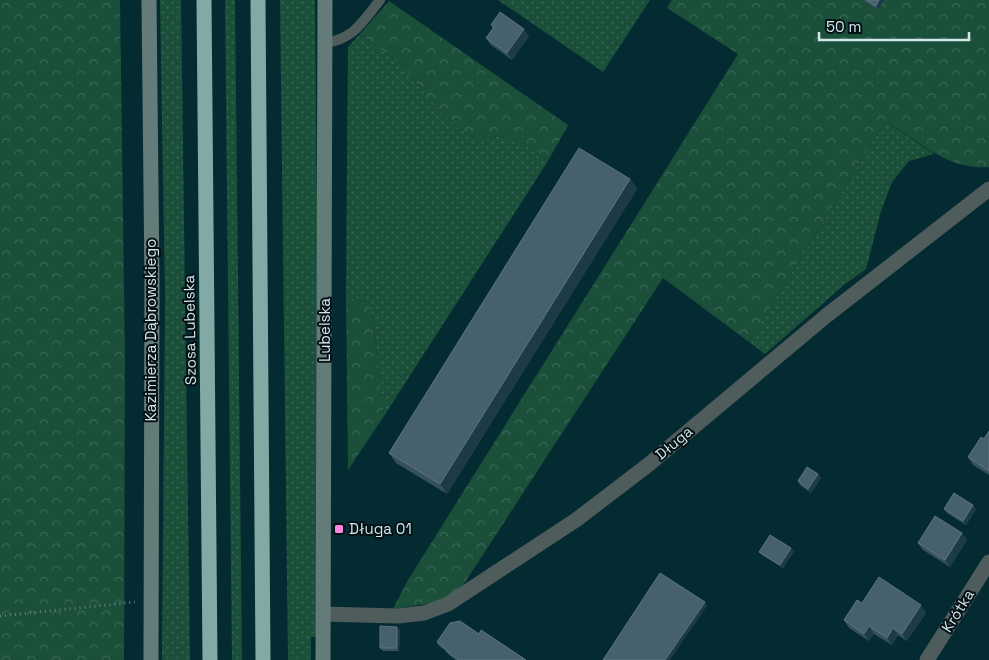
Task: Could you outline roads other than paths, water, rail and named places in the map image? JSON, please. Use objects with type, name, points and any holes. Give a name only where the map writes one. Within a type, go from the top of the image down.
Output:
[{"type":"highway","name":"Szosa Lubelska","points":[[204,0],[210,660]]},
{"type":"highway","points":[[258,0],[263,660]]},
{"type":"street","name":"Kazimierza Dąbrowskiego","points":[[149,0],[150,660]]},
{"type":"street","name":"Lubelska","points":[[323,660],[325,0]]},
{"type":"street","name":"Długa","points":[[323,614],[398,616],[424,613],[448,604],[576,520],[619,487],[826,316],[989,189]]},
{"type":"street","name":"Krótka","points":[[927,660],[989,562]]},
{"type":"lane","points":[[326,43],[340,41],[354,32],[380,0]]},
{"type":"place","name":"Długa 01","points":[[339,529]]}]
